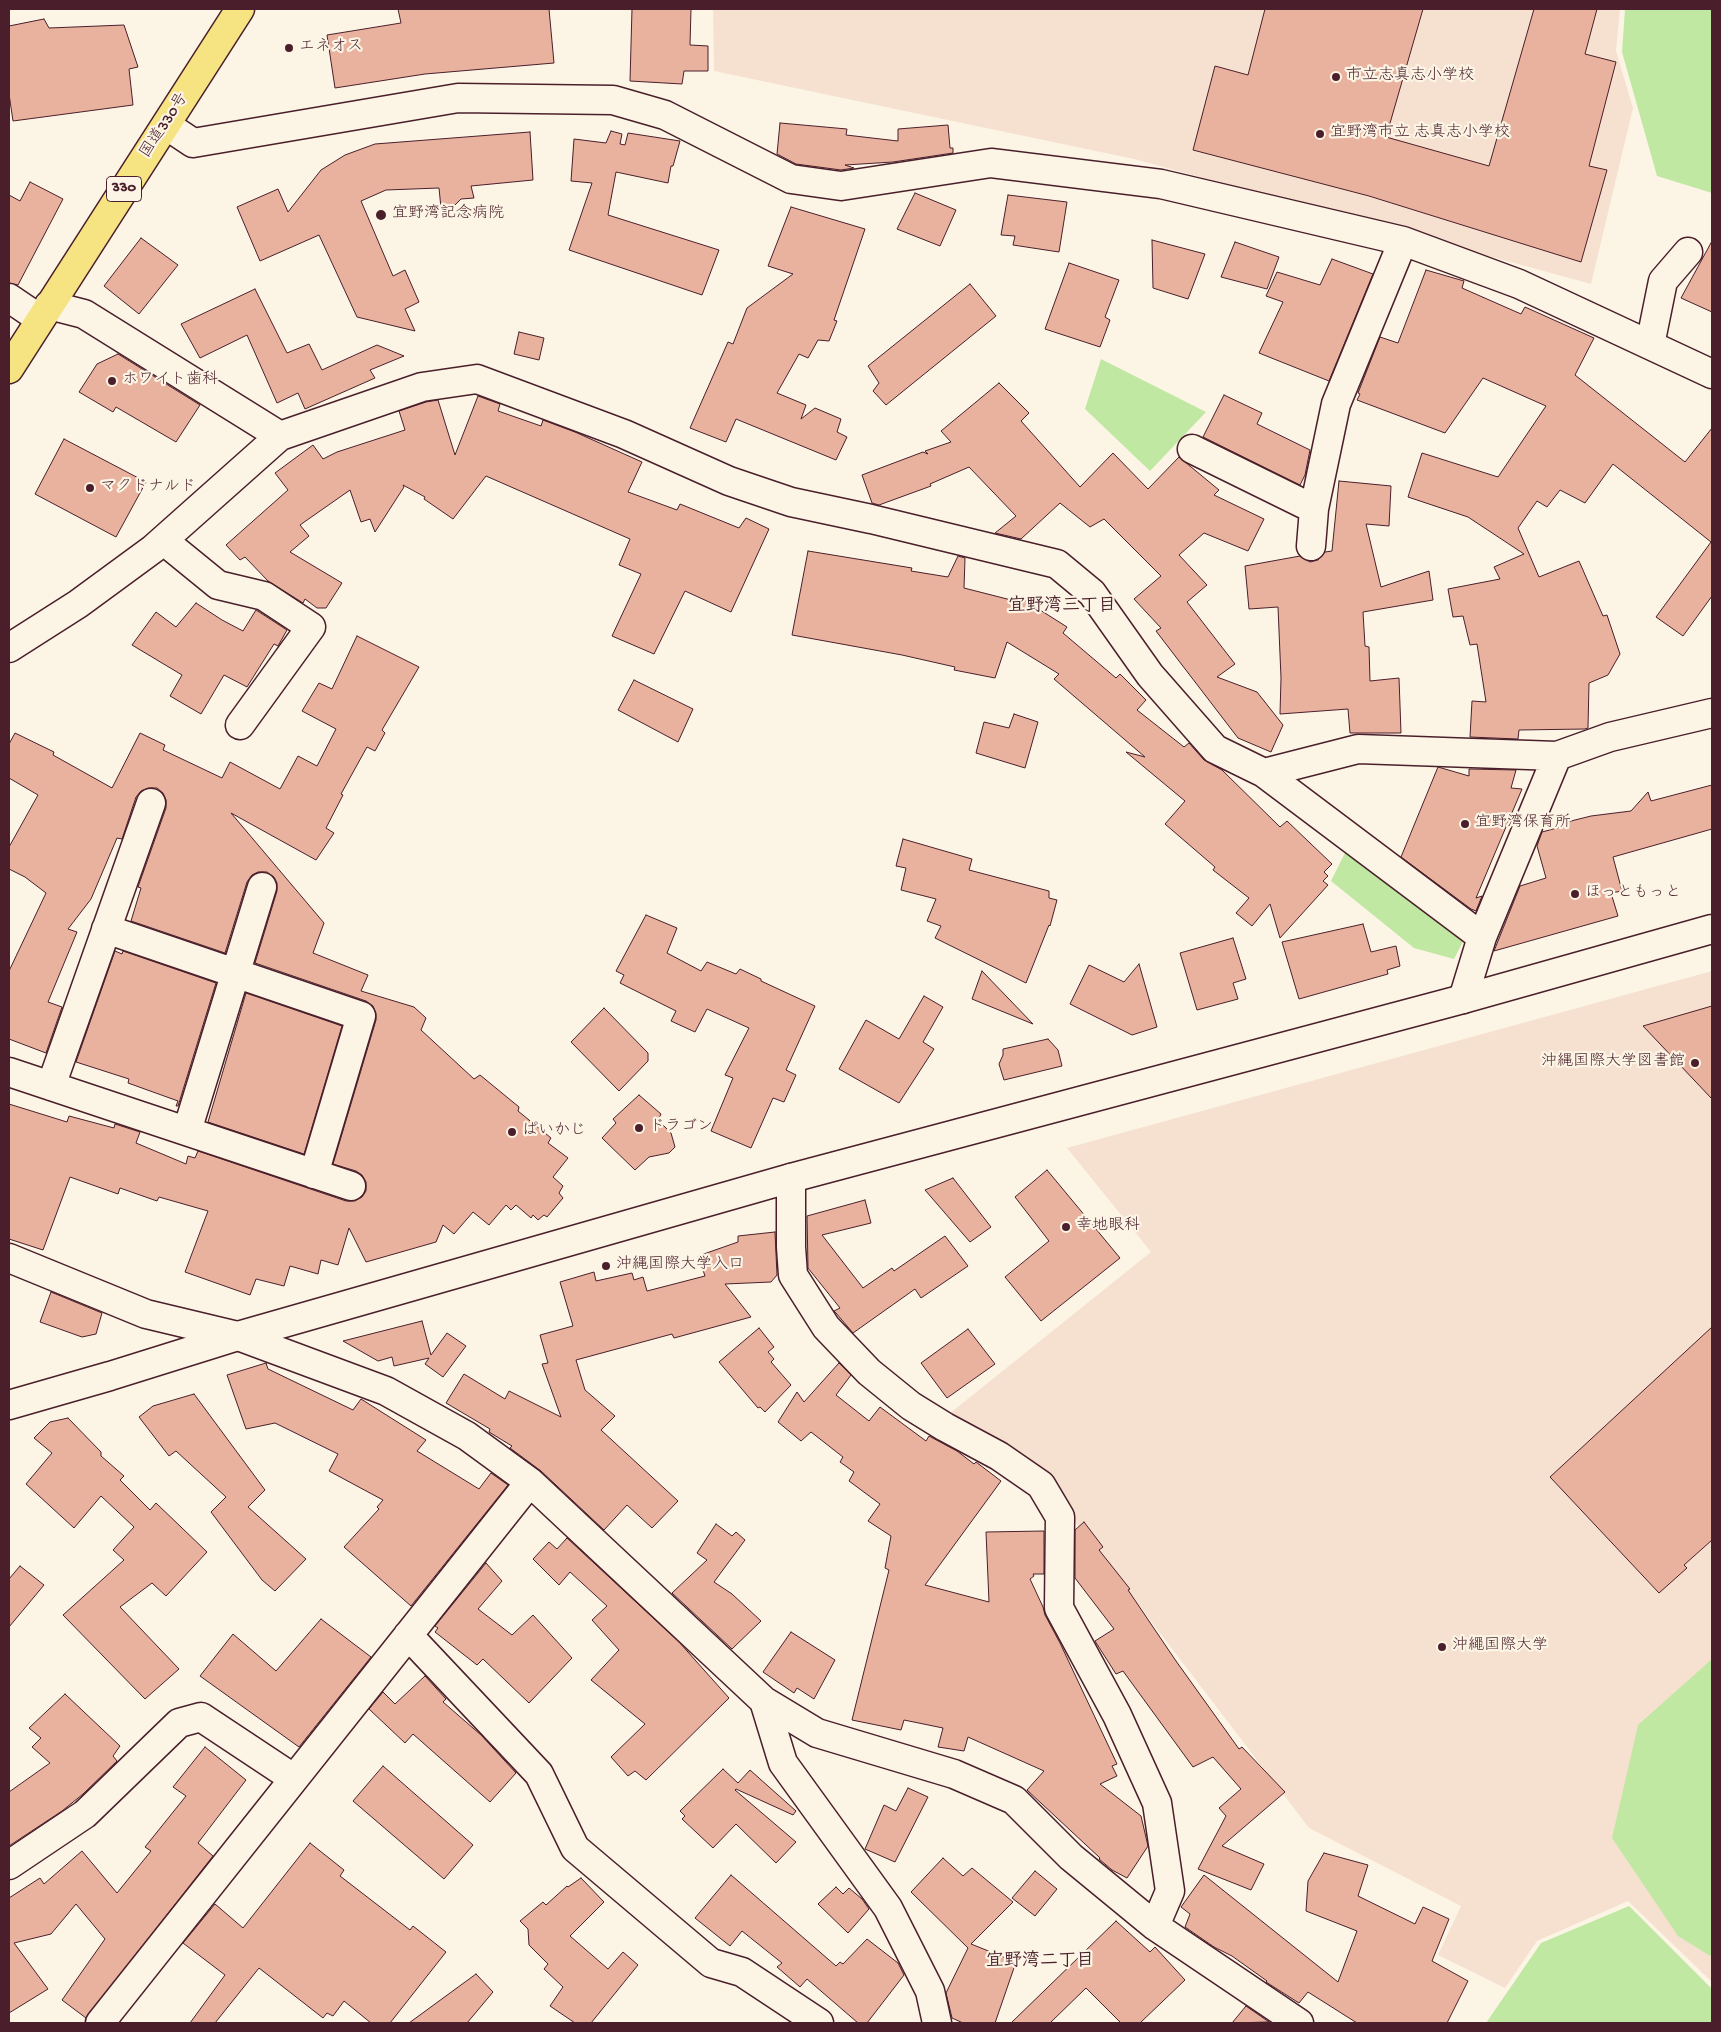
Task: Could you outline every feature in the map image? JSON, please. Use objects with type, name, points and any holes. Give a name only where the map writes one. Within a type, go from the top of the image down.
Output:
[{"type":"highway","name":"国道330号","points":[[9,369],[240,9]]},
{"type":"street","points":[[166,125],[193,143],[458,98],[613,100],[664,115],[791,179],[840,186],[991,163],[1161,184],[1403,241],[1519,284],[1712,374]]},
{"type":"street","points":[[1311,546],[1314,508],[1336,404],[1403,241]]},
{"type":"street","points":[[1650,345],[1663,281],[1688,252]]},
{"type":"street","points":[[9,298],[45,312],[84,314],[280,436]]},
{"type":"street","points":[[9,648],[78,604],[164,541],[280,436],[422,387],[477,379],[624,434],[729,481],[791,502],[880,521],[1057,564],[1092,593],[1150,675],[1215,749],[1264,773],[1482,937]]},
{"type":"street","points":[[1192,449],[1314,508]]},
{"type":"street","points":[[164,541],[218,585],[264,596],[311,627],[240,725]]},
{"type":"street","points":[[1264,773],[1358,749],[1557,756],[1610,737],[1712,713]]},
{"type":"street","points":[[1463,999],[1482,937],[1557,756]]},
{"type":"street","points":[[51,1086],[151,804]]},
{"type":"street","points":[[187,1132],[262,887]]},
{"type":"street","points":[[106,929],[361,1016],[314,1174]]},
{"type":"street","points":[[9,1405],[238,1336],[791,1178],[1463,999],[1712,929]]},
{"type":"street","points":[[9,1072],[351,1186]]},
{"type":"street","points":[[791,1178],[793,1275],[826,1327],[869,1372],[911,1406],[999,1456],[1041,1486],[1060,1517],[1059,1608],[1117,1715],[1157,1803],[1170,1891],[1155,1926]]},
{"type":"street","points":[[9,1258],[146,1314],[238,1336],[386,1391],[468,1436],[530,1482],[764,1701],[817,1733],[954,1774],[1014,1800],[1071,1857],[1155,1926],[1299,2023]]},
{"type":"street","points":[[100,2023],[530,1482]]},
{"type":"street","points":[[408,1635],[539,1774],[574,1848],[711,1963],[742,1972],[818,2023]]},
{"type":"street","points":[[764,1701],[784,1763],[888,1908],[930,1991],[937,2023]]},
{"type":"street","points":[[9,1865],[85,1814],[180,1723],[201,1717],[294,1778]]},
{"type":"shaded area","name":"宜野湾市立 志真志小学校","points":[[713,9],[1620,9],[1616,51],[1633,108],[1591,284],[1134,159],[714,71]]},
{"type":"shaded area","name":"沖繩国際大学","points":[[1712,971],[1712,1982],[1628,1901],[1537,1941],[1505,1988],[1438,1955],[1461,1906],[1309,1828],[1033,1467],[944,1418],[1151,1252],[1067,1148]]},
{"type":"green space","points":[[1625,9],[1712,9],[1712,193],[1657,176],[1622,52]]},
{"type":"green space","points":[[1101,359],[1206,412],[1150,471],[1085,409]]},
{"type":"green space","points":[[1348,847],[1467,934],[1454,959],[1414,948],[1331,881]]},
{"type":"green space","points":[[1712,1659],[1712,1957],[1678,1936],[1612,1838],[1638,1725]]},
{"type":"green space","points":[[1629,1906],[1712,1989],[1712,2023],[1486,2023],[1541,1943]]},
{"type":"building","points":[[398,9],[549,9],[554,63],[425,74],[335,88],[327,35],[401,23]]},
{"type":"building","points":[[632,9],[691,9],[690,45],[708,46],[708,71],[684,71],[682,84],[630,81]]},
{"type":"building","points":[[1265,9],[1423,9],[1386,137],[1489,166],[1534,9],[1597,9],[1585,54],[1616,62],[1589,166],[1607,170],[1581,262],[1369,196],[1193,150],[1215,66],[1248,75]]},
{"type":"building","points":[[44,19],[49,28],[124,25],[138,67],[129,69],[133,105],[13,121],[9,94],[9,26]]},
{"type":"building","points":[[780,123],[847,129],[846,135],[898,141],[898,129],[948,125],[950,148],[953,148],[953,153],[893,162],[845,165],[854,168],[841,170],[796,164],[777,154]]},
{"type":"building","points":[[611,131],[622,134],[620,144],[625,145],[628,133],[680,141],[673,166],[671,166],[668,183],[616,172],[608,215],[719,250],[702,295],[569,250],[592,183],[571,181],[574,139],[606,143]]},
{"type":"building","points":[[530,132],[533,180],[471,186],[474,198],[461,199],[442,218],[439,188],[386,190],[361,201],[393,276],[405,270],[419,302],[405,309],[415,331],[357,317],[319,235],[260,261],[237,207],[278,189],[288,212],[321,170],[345,155],[375,144]]},
{"type":"building","points":[[30,182],[63,199],[18,285],[9,283],[9,195],[20,201]]},
{"type":"building","points":[[915,193],[956,210],[940,246],[897,229]]},
{"type":"building","points":[[1008,195],[1067,202],[1059,252],[1013,245],[1015,236],[1001,235]]},
{"type":"building","points":[[791,207],[865,229],[834,320],[837,321],[829,341],[818,340],[808,358],[799,354],[777,393],[806,405],[801,419],[815,408],[841,419],[837,432],[847,437],[836,460],[736,419],[726,442],[690,428],[728,342],[733,344],[747,308],[793,274],[768,266]]},
{"type":"building","points":[[141,238],[178,265],[139,314],[104,286]]},
{"type":"building","points":[[1152,240],[1205,254],[1188,299],[1153,288]]},
{"type":"building","points":[[1712,241],[1712,312],[1681,298]]},
{"type":"building","points":[[1235,242],[1279,257],[1267,289],[1221,277]]},
{"type":"building","points":[[1332,259],[1373,274],[1329,381],[1259,353],[1283,302],[1266,296],[1277,272],[1320,285]]},
{"type":"building","points":[[1069,263],[1119,280],[1105,317],[1110,320],[1100,347],[1045,329]]},
{"type":"building","points":[[1426,270],[1464,281],[1462,288],[1521,314],[1525,307],[1594,338],[1575,375],[1685,462],[1712,428],[1712,596],[1683,636],[1656,617],[1711,542],[1613,464],[1585,503],[1560,490],[1547,507],[1537,501],[1518,528],[1539,577],[1579,561],[1603,616],[1607,615],[1620,654],[1608,675],[1589,683],[1588,728],[1519,730],[1518,739],[1470,737],[1472,701],[1486,702],[1477,644],[1470,645],[1463,616],[1453,617],[1448,589],[1500,579],[1494,567],[1524,554],[1468,517],[1408,497],[1422,453],[1498,477],[1546,406],[1483,378],[1445,433],[1357,400],[1380,337],[1398,343]]},
{"type":"building","points":[[970,284],[996,316],[886,405],[873,391],[879,383],[868,366]]},
{"type":"building","points":[[255,289],[287,353],[309,344],[322,370],[377,345],[404,356],[370,370],[375,378],[305,409],[298,393],[277,403],[247,335],[200,358],[181,324]]},
{"type":"building","points":[[519,332],[544,338],[539,360],[514,354]]},
{"type":"building","points":[[118,354],[200,405],[176,442],[116,407],[113,412],[79,392],[97,364]]},
{"type":"building","points":[[999,383],[1029,413],[1021,421],[1080,487],[1113,453],[1148,489],[1179,457],[1219,490],[1214,495],[1264,519],[1248,551],[1204,533],[1179,555],[1207,585],[1187,602],[1235,664],[1217,677],[1257,692],[1283,725],[1271,752],[1238,738],[1156,631],[1161,628],[1134,599],[1161,576],[1104,519],[1090,527],[1060,503],[1021,539],[995,533],[1016,516],[969,467],[930,484],[931,486],[879,505],[872,503],[862,475],[923,452],[928,454],[925,451],[951,442],[941,431]]},
{"type":"building","points":[[1224,395],[1262,413],[1257,424],[1310,450],[1305,475],[1300,485],[1203,437]]},
{"type":"building","points":[[478,396],[500,404],[498,411],[541,426],[543,420],[642,462],[628,492],[677,510],[680,504],[739,528],[746,518],[769,529],[731,612],[685,591],[654,654],[612,636],[641,574],[619,565],[630,539],[486,476],[453,519],[424,499],[425,497],[403,485],[404,487],[375,532],[370,519],[361,522],[350,490],[300,525],[309,536],[290,552],[342,583],[326,608],[317,608],[305,599],[303,603],[268,581],[245,557],[240,560],[226,545],[288,490],[275,473],[313,445],[323,459],[337,452],[405,430],[399,411],[438,400],[455,455]]},
{"type":"building","name":"マクドナルド","points":[[64,439],[146,482],[116,537],[35,494]]},
{"type":"building","points":[[1339,481],[1391,486],[1389,526],[1366,524],[1381,587],[1429,571],[1433,600],[1363,612],[1365,646],[1369,647],[1370,681],[1399,678],[1401,733],[1350,733],[1348,709],[1280,714],[1281,678],[1278,607],[1249,609],[1245,566],[1300,556],[1310,562],[1318,560],[1325,552],[1332,551]]},
{"type":"building","points":[[808,551],[912,568],[911,571],[948,577],[958,556],[965,558],[964,588],[1015,601],[1018,596],[1067,627],[1063,633],[1116,678],[1120,674],[1146,700],[1137,710],[1184,747],[1189,743],[1204,760],[1222,770],[1280,827],[1287,821],[1332,864],[1324,872],[1328,876],[1323,881],[1328,885],[1280,938],[1270,904],[1252,926],[1236,913],[1249,898],[1213,870],[1215,867],[1165,824],[1185,801],[1126,752],[1145,757],[1054,679],[1059,674],[1007,642],[995,678],[954,670],[955,667],[902,655],[792,635]]},
{"type":"building","points":[[196,603],[243,631],[256,610],[287,630],[278,646],[274,644],[247,687],[224,675],[201,714],[170,696],[182,675],[132,645],[156,612],[176,627]]},
{"type":"building","points":[[357,636],[419,667],[382,730],[385,733],[375,751],[367,747],[341,794],[343,795],[326,828],[334,833],[316,860],[231,813],[324,923],[313,953],[368,975],[361,991],[414,1007],[426,1018],[421,1030],[474,1079],[480,1075],[519,1107],[518,1111],[551,1138],[548,1143],[568,1158],[553,1177],[563,1186],[559,1193],[563,1198],[547,1217],[544,1215],[538,1220],[533,1215],[531,1218],[516,1205],[511,1210],[506,1205],[489,1225],[473,1212],[454,1234],[443,1225],[436,1242],[366,1262],[349,1228],[338,1265],[321,1260],[318,1274],[290,1266],[284,1286],[256,1279],[250,1295],[185,1272],[208,1211],[159,1197],[157,1201],[120,1188],[118,1194],[70,1177],[43,1250],[9,1239],[9,1104],[67,1122],[69,1116],[114,1128],[115,1124],[140,1132],[136,1143],[186,1164],[188,1156],[195,1158],[198,1151],[346,1201],[355,1201],[362,1197],[366,1191],[366,1182],[362,1175],[356,1171],[333,1164],[376,1020],[373,1006],[366,1001],[255,963],[277,891],[277,883],[274,877],[267,872],[258,872],[252,875],[247,882],[225,953],[131,921],[141,888],[138,887],[166,808],[166,800],[163,793],[157,788],[148,788],[141,791],[136,797],[122,839],[117,838],[91,899],[68,929],[77,932],[48,1002],[62,1007],[46,1053],[9,1039],[9,971],[46,893],[25,877],[9,869],[9,847],[38,795],[9,778],[9,744],[15,733],[54,752],[53,755],[112,788],[140,733],[165,745],[163,750],[222,778],[230,762],[280,789],[298,756],[317,766],[336,729],[302,711],[319,683],[332,689]]},
{"type":"building","points":[[634,680],[693,709],[678,742],[618,710]]},
{"type":"building","points":[[1014,714],[1038,722],[1025,768],[976,753],[984,722],[1009,728]]},
{"type":"building","points":[[1438,767],[1469,776],[1469,769],[1516,770],[1511,788],[1522,789],[1476,898],[1482,896],[1476,911],[1401,857]]},
{"type":"building","points":[[1712,785],[1712,829],[1613,857],[1622,891],[1611,893],[1618,916],[1494,951],[1520,886],[1546,878],[1537,846],[1542,832],[1568,825],[1567,822],[1591,816],[1631,811],[1648,792],[1651,801]]},
{"type":"building","points":[[903,839],[972,859],[969,870],[1049,891],[1049,898],[1057,900],[1050,926],[1026,983],[935,938],[941,926],[927,921],[936,899],[901,890],[906,868],[896,866]]},
{"type":"building","points":[[646,915],[677,928],[667,953],[701,971],[707,962],[736,974],[740,969],[815,1006],[786,1070],[796,1075],[784,1102],[773,1098],[751,1148],[711,1131],[733,1078],[725,1075],[749,1028],[707,1009],[695,1032],[671,1021],[676,1011],[620,983],[624,975],[616,971]]},
{"type":"building","points":[[1363,924],[1371,952],[1396,946],[1400,966],[1387,970],[1388,974],[1299,999],[1282,942]]},
{"type":"building","points":[[1233,938],[1246,979],[1233,983],[1238,999],[1197,1010],[1180,953]]},
{"type":"building","points":[[115,951],[122,954],[123,951],[216,983],[178,1106],[176,1106],[178,1101],[128,1083],[129,1079],[76,1062]]},
{"type":"building","points":[[1139,964],[1157,1027],[1132,1035],[1070,1004],[1089,965],[1124,982]]},
{"type":"building","points":[[982,971],[1033,1024],[972,999]]},
{"type":"building","points":[[246,993],[342,1026],[304,1154],[208,1122]]},
{"type":"building","points":[[924,996],[943,1007],[923,1042],[934,1049],[899,1103],[839,1069],[866,1020],[899,1039]]},
{"type":"building","name":"沖縄国際大学図書館","points":[[1712,1006],[1712,1099],[1643,1026]]},
{"type":"building","points":[[604,1008],[648,1053],[648,1061],[619,1091],[571,1042]]},
{"type":"building","points":[[1048,1039],[1058,1050],[1062,1066],[1004,1080],[999,1064],[1003,1055],[1003,1049]]},
{"type":"building","name":"ドラゴン","points":[[639,1095],[661,1114],[658,1120],[671,1133],[675,1147],[669,1153],[649,1157],[635,1170],[602,1138],[616,1123],[613,1119]]},
{"type":"building","name":"幸地眼科","points":[[1047,1170],[1120,1258],[1041,1321],[1005,1277],[1049,1241],[1015,1197]]},
{"type":"building","points":[[953,1178],[991,1227],[970,1242],[925,1190]]},
{"type":"building","points":[[865,1200],[871,1223],[822,1235],[863,1288],[892,1268],[894,1271],[945,1236],[968,1266],[921,1298],[915,1289],[853,1333],[834,1311],[840,1308],[808,1268],[807,1216]]},
{"type":"building","points":[[775,1232],[777,1275],[771,1282],[725,1284],[751,1317],[674,1338],[672,1334],[576,1360],[585,1390],[615,1416],[601,1430],[678,1501],[652,1528],[627,1505],[604,1530],[541,1471],[510,1448],[512,1446],[489,1432],[490,1429],[446,1403],[464,1374],[505,1399],[509,1391],[561,1417],[542,1364],[548,1363],[540,1335],[573,1326],[560,1282],[594,1272],[596,1281],[632,1273],[634,1280],[643,1277],[647,1291],[705,1276],[698,1256],[738,1242],[738,1236]]},
{"type":"building","points":[[51,1292],[102,1313],[96,1334],[82,1337],[40,1322]]},
{"type":"building","points":[[422,1321],[431,1355],[447,1333],[466,1346],[443,1377],[425,1364],[429,1358],[394,1366],[392,1357],[378,1361],[343,1341]]},
{"type":"building","points":[[1712,1327],[1712,1540],[1684,1565],[1687,1568],[1659,1593],[1550,1477]]},
{"type":"building","points":[[759,1328],[774,1347],[768,1352],[774,1359],[771,1362],[791,1385],[765,1412],[760,1407],[758,1408],[719,1362]]},
{"type":"building","points":[[968,1329],[995,1364],[947,1398],[921,1363]]},
{"type":"building","points":[[266,1363],[268,1369],[353,1410],[361,1399],[426,1440],[417,1451],[479,1489],[491,1473],[508,1485],[411,1606],[344,1547],[379,1509],[377,1507],[383,1500],[329,1471],[338,1454],[275,1423],[246,1429],[227,1375]]},
{"type":"building","points":[[839,1363],[851,1375],[836,1395],[869,1421],[880,1407],[926,1441],[929,1436],[957,1451],[974,1464],[976,1462],[1001,1481],[925,1585],[989,1602],[986,1532],[1044,1531],[1044,1574],[1033,1574],[1034,1576],[1030,1579],[1045,1615],[1117,1764],[1112,1766],[1117,1776],[1100,1784],[1141,1816],[1148,1846],[1127,1878],[1112,1870],[1099,1859],[1027,1790],[1044,1771],[968,1737],[964,1751],[938,1747],[943,1728],[904,1720],[901,1730],[852,1720],[889,1570],[885,1568],[891,1536],[868,1521],[880,1504],[849,1481],[854,1472],[840,1462],[843,1457],[811,1432],[801,1441],[778,1422],[797,1392],[804,1402]]},
{"type":"building","points":[[194,1394],[265,1490],[248,1507],[306,1559],[275,1591],[262,1580],[211,1512],[226,1497],[176,1451],[169,1456],[139,1417],[153,1406]]},
{"type":"building","points":[[68,1418],[101,1452],[101,1456],[124,1476],[120,1480],[150,1510],[156,1503],[207,1552],[166,1596],[152,1583],[120,1607],[179,1669],[145,1699],[63,1615],[124,1560],[113,1550],[134,1527],[101,1496],[74,1528],[26,1484],[52,1453],[34,1438],[50,1422]]},
{"type":"building","points":[[1084,1522],[1103,1547],[1099,1550],[1130,1589],[1128,1590],[1176,1661],[1239,1749],[1242,1747],[1285,1792],[1222,1846],[1264,1864],[1251,1890],[1198,1869],[1226,1816],[1219,1808],[1241,1789],[1213,1757],[1193,1767],[1123,1671],[1116,1674],[1095,1641],[1114,1629],[1075,1578],[1075,1530]]},
{"type":"building","points":[[716,1524],[732,1536],[736,1532],[745,1540],[714,1582],[732,1594],[761,1621],[732,1649],[672,1593],[707,1560],[697,1553]]},
{"type":"building","points":[[567,1538],[679,1642],[729,1698],[646,1780],[635,1771],[628,1776],[611,1757],[645,1724],[591,1680],[619,1650],[592,1620],[607,1606],[570,1572],[559,1585],[533,1559],[549,1542],[557,1549]]},
{"type":"building","points":[[486,1563],[502,1581],[478,1609],[512,1635],[533,1615],[572,1658],[529,1703],[483,1659],[477,1665],[435,1632],[438,1628],[435,1626]]},
{"type":"building","points":[[20,1566],[44,1585],[9,1627],[9,1579]]},
{"type":"building","points":[[321,1619],[371,1657],[299,1747],[200,1676],[233,1634],[276,1671]]},
{"type":"building","points":[[791,1632],[835,1660],[814,1699],[797,1688],[794,1693],[763,1672]]},
{"type":"building","points":[[425,1676],[446,1699],[443,1702],[481,1735],[516,1773],[490,1802],[413,1734],[405,1743],[369,1709],[383,1692],[395,1704]]},
{"type":"building","points":[[65,1694],[120,1746],[113,1756],[117,1761],[83,1794],[62,1811],[9,1846],[9,1792],[50,1763],[32,1747],[41,1738],[29,1728]]},
{"type":"building","points":[[205,1747],[246,1780],[198,1843],[213,1856],[86,2018],[62,2000],[105,1939],[76,1904],[51,1934],[14,1943],[48,1989],[9,2013],[9,1898],[40,1878],[44,1884],[82,1851],[117,1893],[151,1851],[145,1847],[186,1796],[173,1787]]},
{"type":"building","points":[[383,1766],[473,1845],[444,1879],[353,1801]]},
{"type":"building","points":[[723,1769],[738,1783],[750,1770],[796,1811],[793,1815],[735,1790],[796,1842],[776,1863],[736,1824],[713,1848],[682,1819],[685,1816],[680,1811]]},
{"type":"building","points":[[908,1788],[928,1797],[895,1862],[865,1849],[884,1805],[896,1811]]},
{"type":"building","points":[[310,1843],[344,1870],[340,1876],[410,1930],[413,1926],[446,1952],[390,2023],[371,2023],[344,2001],[333,2016],[327,2013],[323,2018],[259,1968],[215,2023],[190,2023],[225,1975],[183,1943],[215,1904],[243,1928]]},
{"type":"building","points":[[1324,1853],[1368,1865],[1358,1896],[1415,1924],[1423,1907],[1449,1919],[1432,1961],[1468,1981],[1447,2023],[1357,2023],[1308,1992],[1299,2003],[1266,1982],[1232,1956],[1214,1947],[1185,1927],[1190,1914],[1181,1907],[1204,1875],[1338,1982],[1357,1931],[1306,1911],[1308,1881]]},
{"type":"building","points":[[943,1858],[963,1876],[972,1868],[1013,1902],[971,1944],[1016,1962],[995,2023],[963,2023],[952,2018],[946,1993],[968,1948],[911,1892]]},
{"type":"building","points":[[1035,1871],[1057,1889],[1035,1916],[1012,1898]]},
{"type":"building","points":[[731,1875],[836,1966],[840,1962],[843,1964],[867,1939],[898,1963],[904,1975],[867,2023],[858,2023],[807,1979],[800,1987],[777,1967],[782,1963],[742,1931],[730,1946],[695,1918]]},
{"type":"building","points":[[581,1878],[604,1902],[570,1936],[608,1969],[623,1952],[638,1965],[591,2023],[575,2023],[550,2006],[563,1987],[544,1969],[548,1964],[529,1945],[528,1929],[520,1921],[543,1902],[546,1905],[567,1886]]},
{"type":"building","points":[[836,1887],[843,1894],[849,1888],[862,1899],[869,1909],[848,1933],[818,1904]]},
{"type":"building","points":[[1116,1921],[1150,1952],[1155,1947],[1185,1980],[1140,2023],[1121,2023],[1086,1988],[1050,2023],[1011,2023]]},
{"type":"building","points":[[476,1974],[493,1992],[467,2023],[409,2023]]},
{"type":"building","points":[[1246,2006],[1269,2022],[1232,2023]]},
{"type":"place","name":"エネオス","points":[[289,48]]},
{"type":"place","name":"市立志真志小学校","points":[[1336,77]]},
{"type":"place","name":"宜野湾市立 志真志小学校","points":[[1320,134]]},
{"type":"place","name":"宜野湾記念病院","points":[[381,215]]},
{"type":"place","name":"ホワイト歯科","points":[[112,381]]},
{"type":"place","name":"マクドナルド","points":[[90,488]]},
{"type":"place","name":"宜野湾保育所","points":[[1465,824]]},
{"type":"place","name":"ほっともっと","points":[[1575,894]]},
{"type":"place","name":"沖縄国際大学図書館","points":[[1695,1063]]},
{"type":"place","name":"ドラゴン","points":[[639,1128]]},
{"type":"place","name":"ぱいかじ","points":[[512,1132]]},
{"type":"place","name":"幸地眼科","points":[[1066,1227]]},
{"type":"place","name":"沖縄国際大学入口","points":[[606,1266]]},
{"type":"place","name":"沖繩国際大学","points":[[1442,1647]]},
{"type":"district","name":"宜野湾三丁目","points":[[1062,607]]},
{"type":"district","name":"宜野湾二丁目","points":[[1040,1962]]}]
